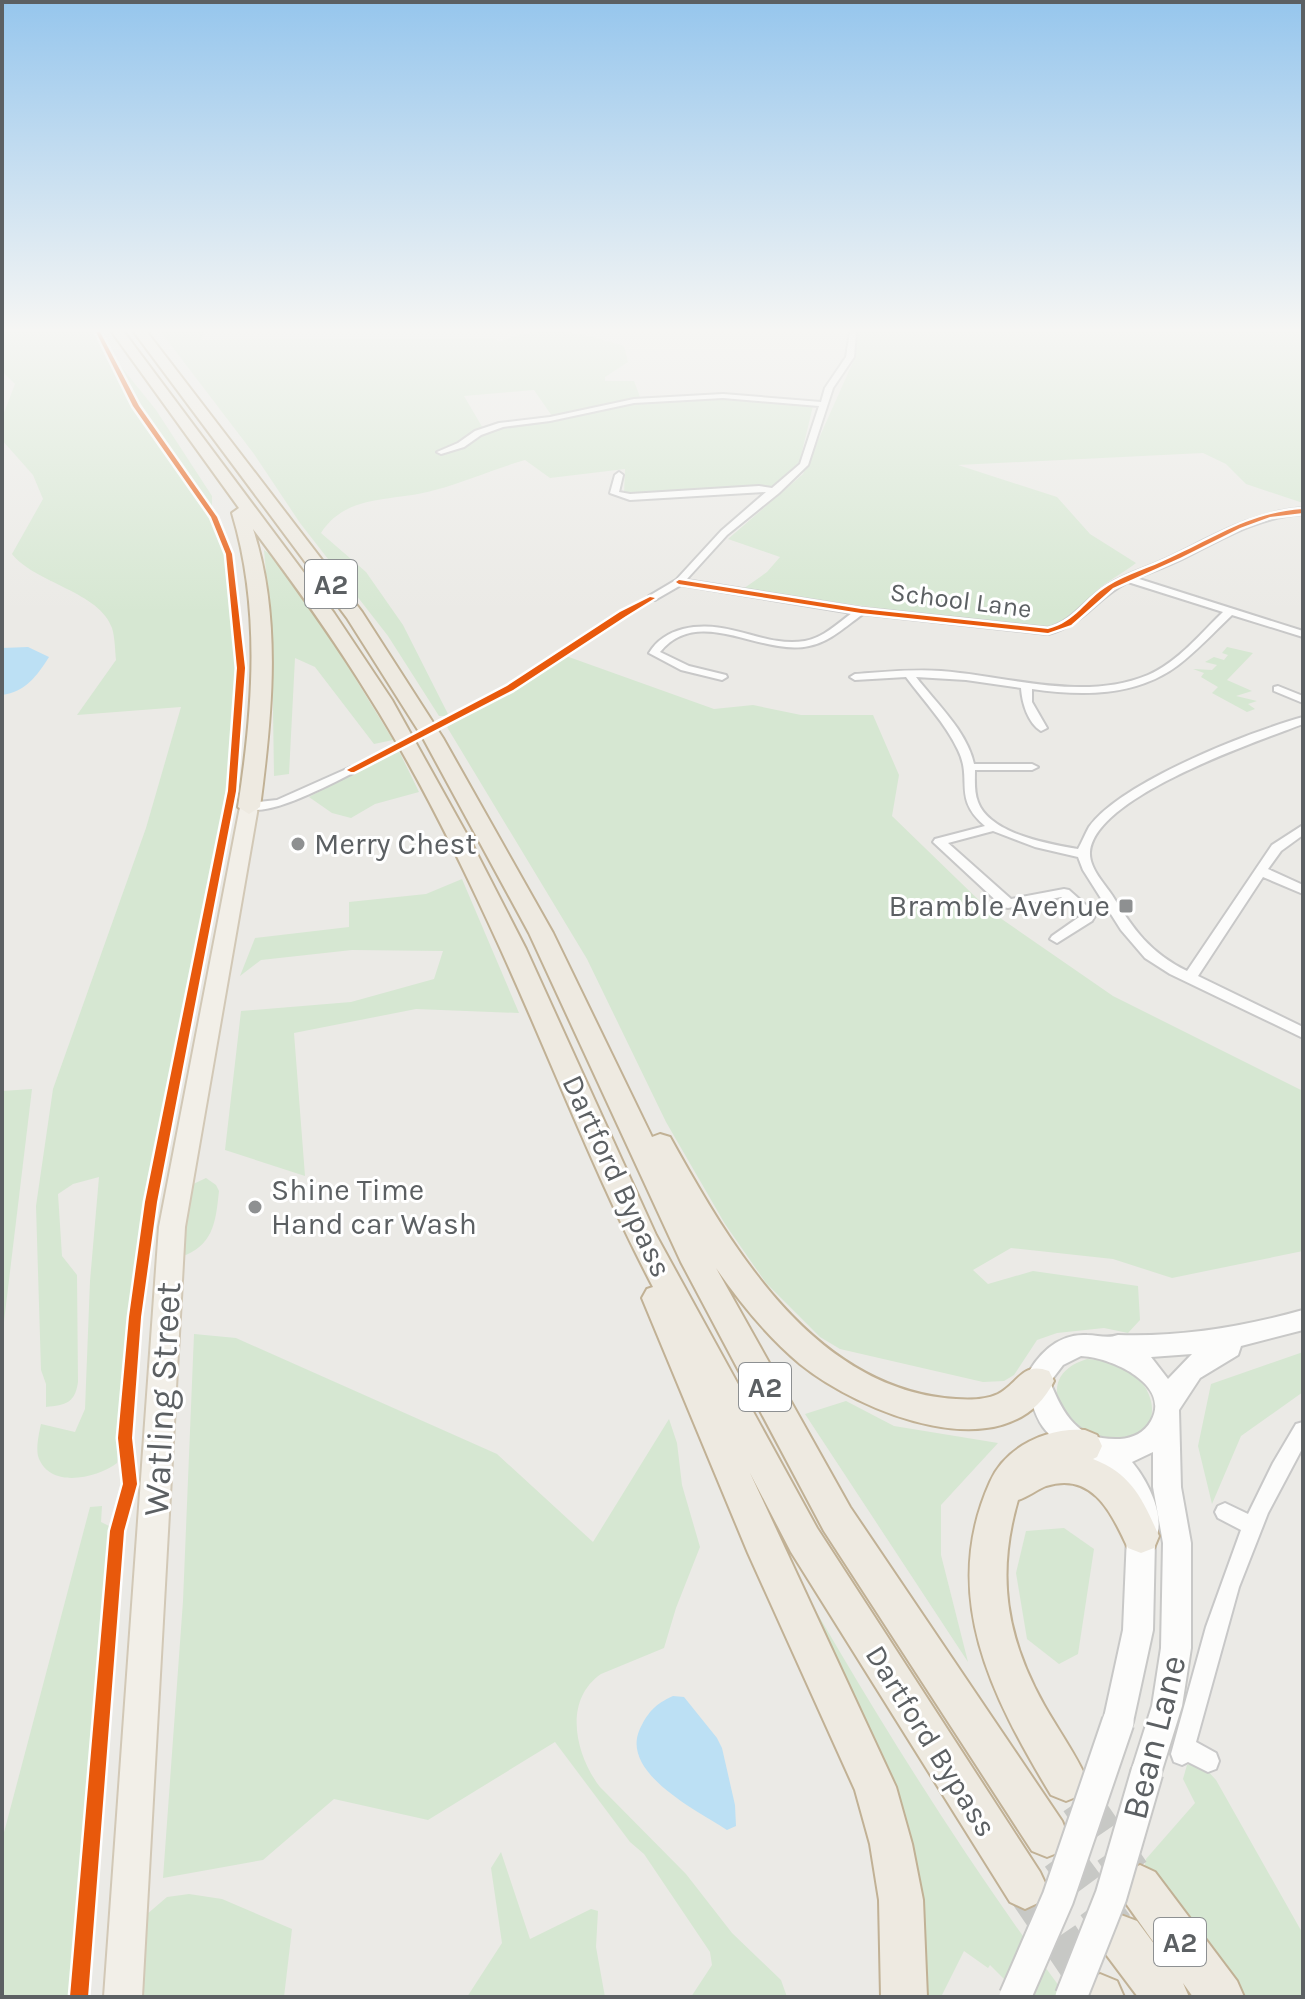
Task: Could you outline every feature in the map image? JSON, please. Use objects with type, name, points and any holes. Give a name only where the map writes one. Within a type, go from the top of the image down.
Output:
[{"type":"highway","name":"A2","points":[[190,425],[217,460]]},
{"type":"highway","name":"A2","points":[[196,425],[217,460],[240,511],[255,557],[259,605],[259,710],[249,807]]},
{"type":"highway","name":"Dartford Bypass","points":[[217,460],[355,616],[429,731],[541,933],[697,1262],[837,1519],[1047,1836]]},
{"type":"highway","name":"Dartford Bypass","points":[[217,460],[327,617],[405,742],[460,842],[513,949],[642,1237],[804,1540],[1025,1887]]},
{"type":"highway","points":[[541,933],[716,1243],[744,1283],[790,1334],[833,1367],[868,1388],[936,1412],[973,1415],[994,1411],[1023,1397],[1037,1381]]},
{"type":"highway","points":[[642,1237],[655,1292],[704,1408],[777,1577],[875,1787],[899,1887],[905,1950],[904,1997]]},
{"type":"highway","points":[[1066,1780],[1015,1687],[991,1617],[985,1574],[986,1549],[989,1528],[1002,1496],[1004,1482],[1030,1460],[1060,1446],[1092,1448]]},
{"type":"highway","points":[[1002,1496],[1039,1471],[1062,1468],[1084,1471],[1104,1480],[1122,1496],[1141,1536]]},
{"type":"highway","name":"A2","points":[[1140,1887],[1221,1997]]},
{"type":"highway","name":"A2","points":[[1121,1937],[1166,1997]]},
{"type":"main road","name":"Watling Street","points":[[123,1997],[171,1240],[186,1138],[249,807]]},
{"type":"main road","points":[[1246,1337],[1203,1358],[1190,1368],[1166,1414],[1162,1430],[1147,1445],[1124,1453],[1092,1448],[1053,1422],[1041,1400],[1037,1381],[1050,1359],[1069,1347],[1171,1348],[1246,1337],[1303,1320]]},
{"type":"main road","points":[[1094,1345],[1132,1357],[1143,1365],[1160,1386],[1166,1414]]},
{"type":"main road","name":"Bean Lane","points":[[1071,1997],[1111,1896],[1167,1706],[1177,1633],[1177,1543],[1167,1487],[1166,1414]]},
{"type":"main road","name":"Bean Lane","points":[[1015,1997],[1058,1898],[1118,1722],[1136,1641],[1141,1592],[1141,1536],[1146,1530],[1136,1490],[1113,1461],[1092,1448]]},
{"type":"street","points":[[441,452],[501,425]]},
{"type":"street","points":[[652,598],[679,582],[724,533],[804,465],[816,425]]},
{"type":"street","points":[[619,475],[614,493],[630,497],[759,489],[776,491]]},
{"type":"street","name":"School Lane","points":[[679,582],[861,611],[1048,631],[1070,626],[1099,596],[1129,579],[1247,522],[1274,513],[1303,511]]},
{"type":"street","points":[[1129,579],[1303,634]]},
{"type":"street","points":[[722,677],[677,665],[654,653],[676,635],[709,626],[785,643],[808,644],[861,611]]},
{"type":"street","points":[[855,677],[954,675],[1090,690],[1143,680],[1170,665],[1230,611]]},
{"type":"street","points":[[909,674],[964,751],[970,767],[973,805],[994,827],[1022,838],[1084,854]]},
{"type":"street","points":[[1026,684],[1027,702],[1041,728]]},
{"type":"street","points":[[1278,689],[1303,700]]},
{"type":"street","points":[[1303,720],[1192,763],[1159,781],[1104,820],[1090,838],[1084,854],[1089,870],[1141,947],[1160,962],[1190,978],[1303,1033]]},
{"type":"street","points":[[970,767],[1032,767]]},
{"type":"street","points":[[249,807],[278,804],[351,770]]},
{"type":"street","points":[[994,827],[939,842],[1008,904],[1064,893],[1085,908],[1089,914],[1087,918],[1057,939]]},
{"type":"street","points":[[1190,978],[1280,843],[1303,829]]},
{"type":"street","points":[[1261,871],[1303,890]]},
{"type":"street","name":"Bean Lane","points":[[1208,1761],[1183,1751],[1196,1692],[1250,1525],[1303,1430]]},
{"type":"street","points":[[1225,1512],[1250,1525]]},
{"type":"green space","points":[[2,425],[166,425],[212,496],[212,517],[230,566],[239,711],[192,989],[133,1298],[117,1463],[98,1473],[74,1478],[52,1474],[44,1467],[38,1456],[38,1444],[41,1424],[75,1432],[85,1409],[90,1281],[99,1177],[73,1184],[58,1194],[62,1256],[77,1275],[78,1382],[72,1399],[46,1407],[46,1384],[41,1370],[36,1206],[53,1089],[146,828],[181,707],[77,715],[116,660],[112,628],[95,605],[36,573],[12,554],[43,499],[33,475],[2,440]]},
{"type":"green space","points":[[232,425],[481,425],[484,430],[517,425],[808,425],[799,464],[773,487],[624,494],[625,469],[550,478],[525,460],[435,490],[358,505],[331,520],[321,533],[366,572],[403,625],[449,716],[439,716],[388,636],[300,523]]},
{"type":"green space","points":[[825,425],[1303,425],[1303,503],[1246,484],[1226,464],[1203,453],[958,465],[1057,497],[1090,534],[1136,563],[1100,588],[1065,619],[1049,626],[1026,629],[743,589],[767,572],[780,557],[728,539],[803,474]]},
{"type":"green space","points":[[264,550],[274,557],[327,632],[393,740],[374,744],[315,667],[295,658],[289,774],[274,776],[272,642]]},
{"type":"green space","points":[[1227,647],[1253,653],[1227,680],[1252,691],[1236,696],[1257,701],[1248,704],[1255,709],[1247,712],[1212,693],[1218,687],[1201,677],[1204,673],[1193,669],[1212,670],[1217,665],[1205,662],[1214,657],[1224,660],[1228,655],[1222,653]]},
{"type":"green space","points":[[566,656],[714,709],[753,705],[801,715],[873,715],[899,775],[892,816],[990,911],[1113,996],[1303,1091],[1303,1251],[1172,1278],[1113,1259],[1011,1248],[973,1270],[988,1284],[1033,1271],[1138,1286],[1140,1320],[1128,1333],[1104,1328],[1057,1333],[1037,1340],[1014,1375],[1004,1381],[983,1382],[840,1349],[820,1337],[766,1283],[725,1224],[666,1122],[587,959],[447,727]]},
{"type":"green space","points":[[398,749],[419,792],[375,804],[351,818],[332,813],[309,797]]},
{"type":"green space","points":[[462,879],[519,1013],[416,1009],[294,1033],[305,1176],[225,1150],[241,1011],[351,1002],[434,979],[443,951],[352,950],[261,960],[240,976],[255,938],[349,927],[349,902],[426,894]]},
{"type":"green space","points":[[32,1089],[2,1338],[2,1091]]},
{"type":"green space","points":[[206,1178],[219,1191],[215,1220],[203,1244],[186,1255],[182,1253],[189,1186]]},
{"type":"green space","points":[[194,1334],[236,1338],[497,1454],[593,1542],[669,1419],[677,1443],[682,1485],[700,1547],[664,1648],[601,1674],[589,1685],[577,1713],[579,1745],[600,1787],[686,1874],[732,1933],[781,1980],[787,1997],[691,1997],[712,1965],[710,1952],[644,1854],[630,1842],[555,1742],[428,1820],[334,1799],[263,1860],[163,1878],[183,1601]]},
{"type":"green space","points":[[1303,1352],[1303,1392],[1241,1436],[1212,1504],[1198,1446],[1211,1384]]},
{"type":"green space","points":[[1087,1359],[1118,1365],[1144,1385],[1152,1405],[1152,1415],[1142,1432],[1132,1438],[1113,1441],[1095,1437],[1078,1427],[1065,1414],[1058,1398],[1058,1383],[1067,1369]]},
{"type":"green space","points":[[846,1401],[894,1426],[998,1443],[941,1505],[941,1555],[968,1662],[805,1414]]},
{"type":"green space","points":[[102,1506],[101,1522],[111,1527],[74,1997],[2,1997],[2,1840],[90,1507]]},
{"type":"green space","points":[[765,1521],[908,1764],[985,1882],[1067,1997],[1022,1997],[990,1965],[988,1968],[964,1951],[941,1997],[921,1997],[922,1963]]},
{"type":"green space","points":[[1064,1528],[1094,1549],[1078,1654],[1059,1664],[1027,1639],[1016,1573],[1026,1531]]},
{"type":"green space","points":[[1193,1763],[1206,1769],[1216,1780],[1303,1934],[1303,1997],[1241,1997],[1144,1869],[1146,1859],[1195,1803],[1183,1779],[1187,1765]]},
{"type":"green space","points":[[501,1852],[530,1939],[591,1909],[598,1911],[596,1947],[605,1997],[467,1997],[502,1943],[491,1868]]},
{"type":"green space","points":[[189,1894],[222,1899],[292,1929],[284,1997],[140,1997],[146,1915],[167,1897]]},
{"type":"water","points":[[28,647],[49,657],[30,682],[2,695],[2,648]]},
{"type":"water","points":[[673,1696],[684,1697],[722,1748],[735,1805],[736,1826],[727,1830],[666,1790],[642,1762],[637,1747],[639,1731],[656,1706]]},
{"type":"tunnel","points":[[1080,1800],[1130,1873]]},
{"type":"tunnel","points":[[1061,1855],[1114,1927]]},
{"type":"tunnel","points":[[1025,1887],[1091,1984]]},
{"type":"cycle path","points":[[79,1997],[117,1531],[130,1484],[125,1438],[135,1317],[151,1202],[232,791],[241,668],[229,554],[214,517],[150,425]]},
{"type":"cycle path","points":[[679,582],[861,611],[1048,631],[1076,619],[1111,587],[1238,526],[1269,515],[1303,511]]},
{"type":"cycle path","points":[[351,770],[510,688],[652,598]]},
{"type":"place","name":"Merry Chest","points":[[298,844]]},
{"type":"place","name":"Bramble Avenue","points":[[1126,906]]},
{"type":"place","name":"Shine Time Hand car Wash","points":[[255,1207]]}]
